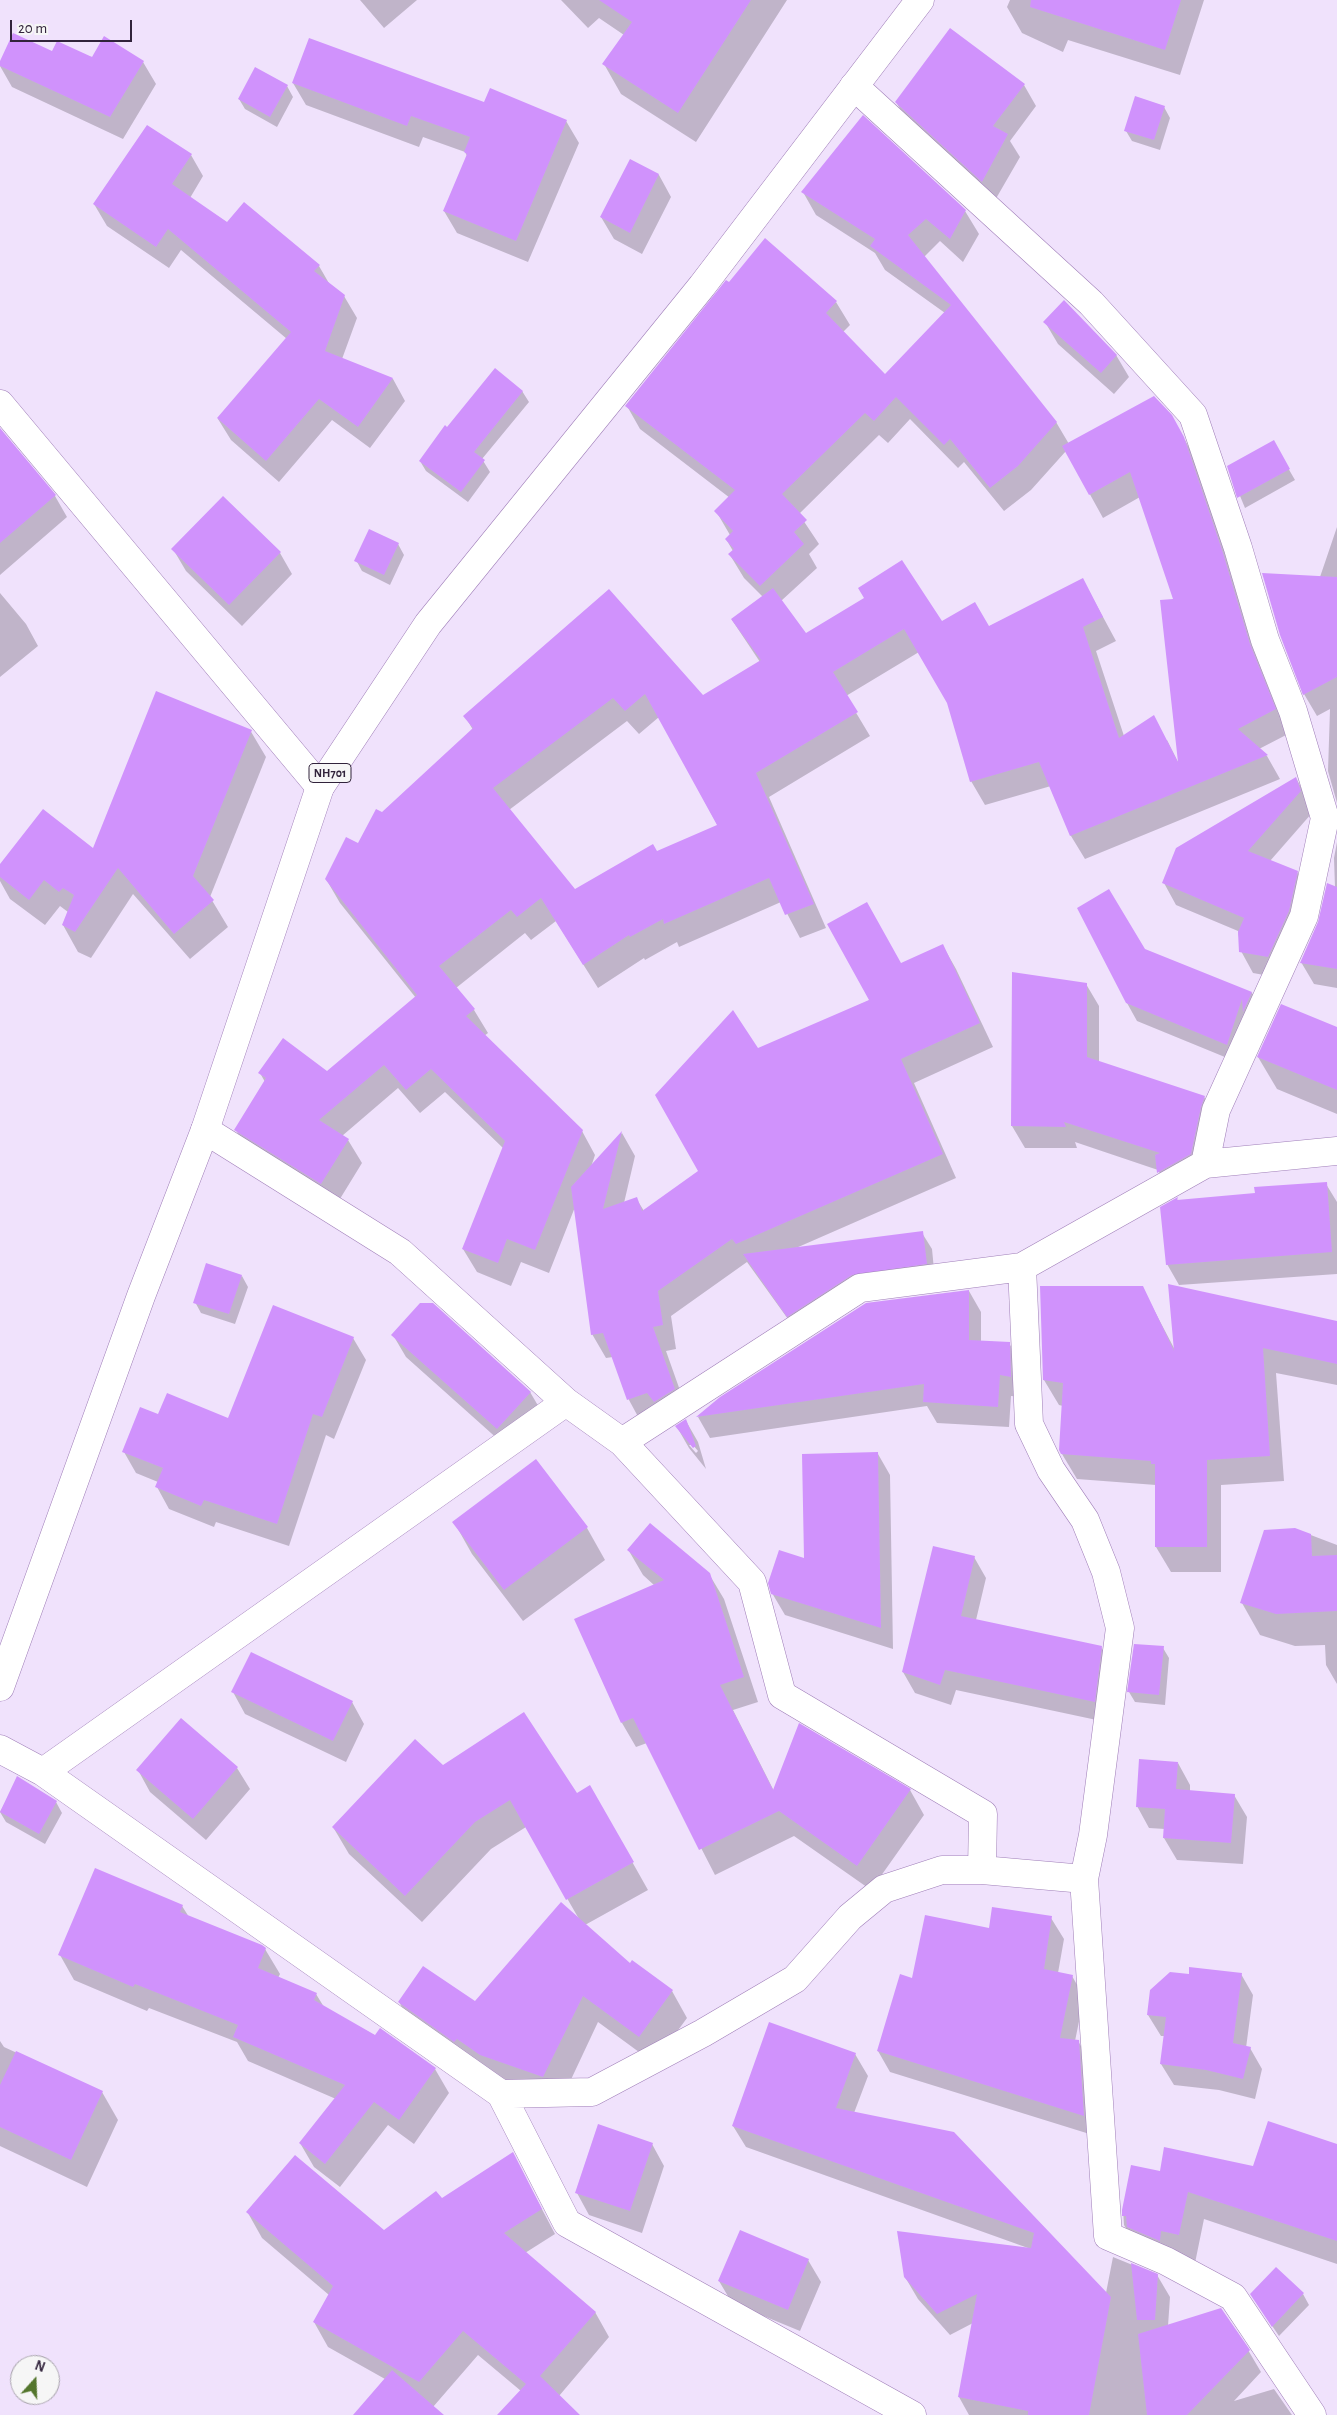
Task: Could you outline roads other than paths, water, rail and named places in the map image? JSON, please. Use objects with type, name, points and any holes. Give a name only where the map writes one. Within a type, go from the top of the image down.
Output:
[{"type":"main road","name":"NH701","points":[[0,1688],[141,1296],[206,1130],[320,787],[428,624],[695,293],[920,0]]},
{"type":"main road","points":[[854,86],[1091,303],[1193,415],[1238,548],[1265,640],[1292,711],[1325,818],[1304,916],[1216,1110],[1205,1164]]},
{"type":"main road","points":[[0,404],[320,787]]},
{"type":"main road","points":[[206,1130],[400,1252],[566,1402],[622,1442],[752,1582],[782,1695],[983,1814],[982,1870]]},
{"type":"main road","points":[[622,1442],[860,1288],[1022,1267],[1205,1164],[1337,1150]]},
{"type":"main road","points":[[1022,1267],[1029,1424],[1051,1470],[1085,1520],[1106,1572],[1120,1628],[1093,1835],[1084,1879],[1108,2236],[1166,2261],[1233,2297],[1312,2415]]},
{"type":"main road","points":[[43,1772],[566,1402]]},
{"type":"main road","points":[[0,1749],[43,1772],[501,2094],[568,2223],[912,2415]]},
{"type":"main road","points":[[501,2094],[592,2092],[703,2032],[795,1979],[850,1917],[884,1889],[942,1870],[982,1870],[1084,1879]]}]
